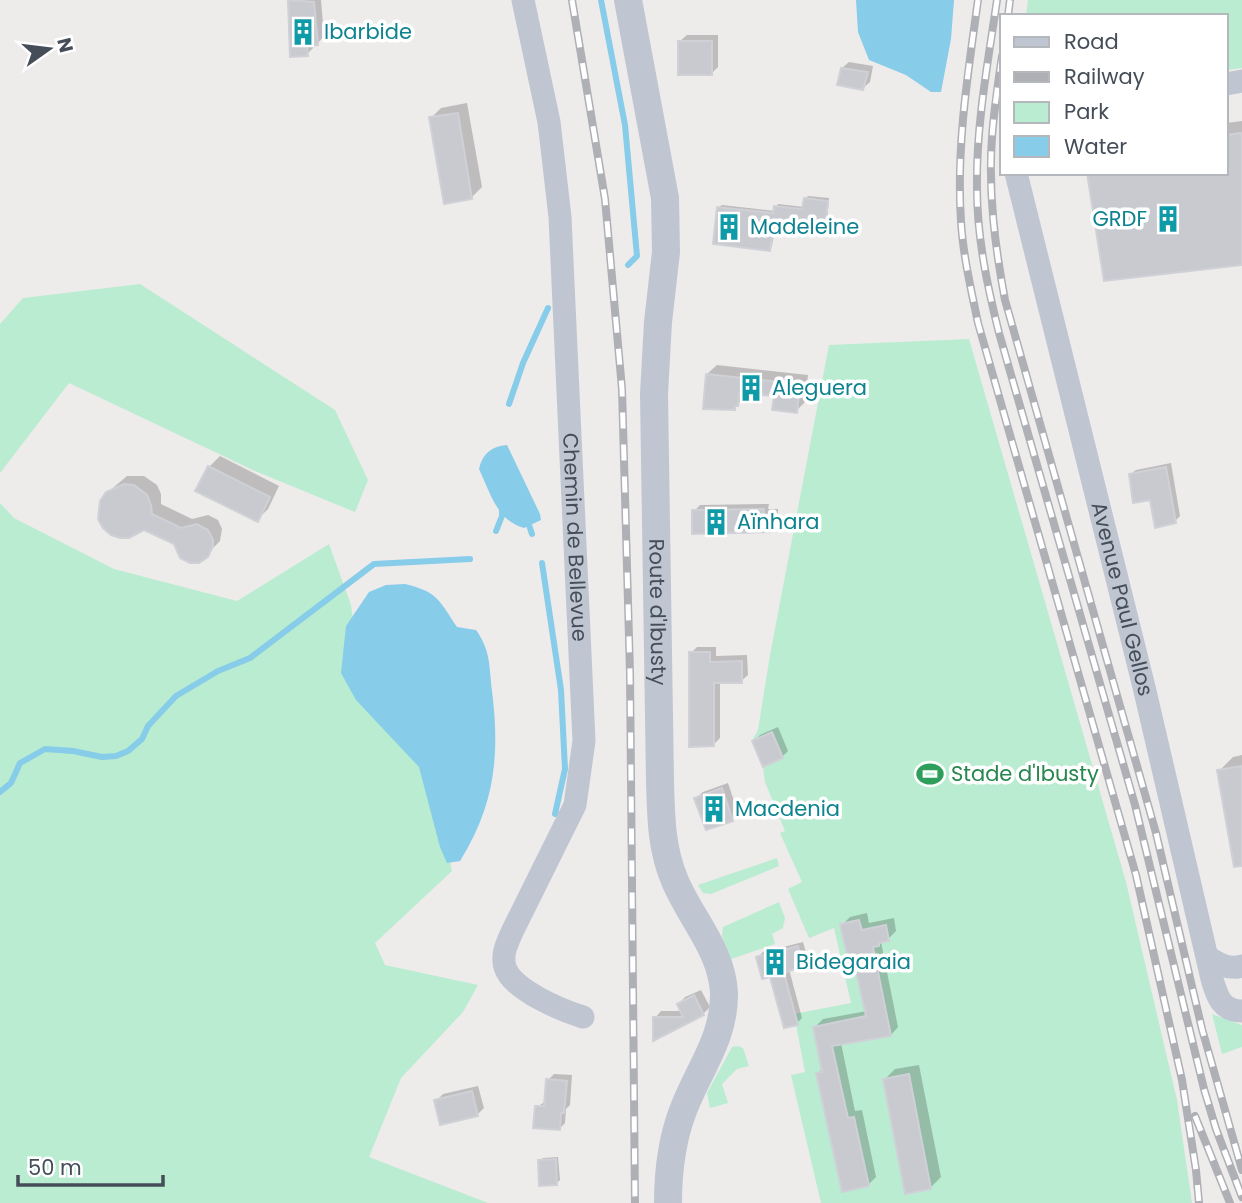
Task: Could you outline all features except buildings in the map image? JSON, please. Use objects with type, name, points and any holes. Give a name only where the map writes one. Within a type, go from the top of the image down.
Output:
[{"type":"street","name":"Chemin de Bellevue","points":[[523,0],[549,122],[561,217],[584,741],[575,805],[513,930],[505,948],[504,964],[508,974],[520,986],[564,1011],[583,1017]]},
{"type":"street","name":"Route d'Ibusty","points":[[628,0],[662,169],[667,230],[654,394],[663,838],[675,882],[713,948],[724,990],[722,1025],[683,1109],[673,1144],[668,1178],[668,1203]]},
{"type":"street","name":"Avenue Paul Gellos","points":[[1017,175],[1094,481],[1218,998],[1223,1006],[1232,1011],[1242,1011]]},
{"type":"street","points":[[1208,957],[1219,965],[1236,968],[1242,966]]},
{"type":"green space","points":[[1028,0],[1242,0],[1242,68],[1228,70],[1228,14],[1026,14]]},
{"type":"green space","points":[[140,284],[335,410],[368,480],[355,512],[255,471],[69,383],[0,473],[0,324],[23,298]]},
{"type":"green space","name":"Stade d'Ibusty","points":[[969,339],[1126,882],[1177,1100],[1192,1203],[821,1203],[791,1075],[805,1072],[794,1014],[851,1003],[834,928],[809,938],[788,889],[802,882],[780,833],[785,831],[752,741],[758,730],[829,345]]},
{"type":"green space","points":[[0,503],[14,518],[114,569],[237,601],[329,544],[351,605],[362,689],[428,763],[452,871],[375,943],[385,965],[478,985],[463,1012],[401,1078],[369,1157],[488,1203],[0,1203]]},
{"type":"green space","points":[[777,858],[779,866],[711,894],[703,893],[698,885]]},
{"type":"green space","points":[[779,902],[785,918],[783,928],[772,934],[775,944],[731,959],[722,936],[723,927]]},
{"type":"green space","points":[[1212,1014],[1242,1025],[1242,1047],[1222,1054]]},
{"type":"green space","points":[[732,1047],[743,1048],[749,1066],[737,1069],[722,1084],[728,1103],[710,1108],[707,1093]]},
{"type":"water","points":[[856,0],[954,0],[951,39],[941,92],[931,92],[906,75],[869,60],[858,32]]},
{"type":"water","points":[[507,445],[540,514],[541,520],[524,528],[507,519],[501,512],[479,469],[489,452]]},
{"type":"water","points":[[405,584],[425,590],[437,598],[457,627],[476,630],[489,659],[495,737],[492,779],[481,820],[460,861],[447,863],[440,847],[419,767],[356,700],[341,673],[346,626],[369,592],[386,585]]},
{"type":"waterway","points":[[601,0],[625,125],[637,256],[628,265]]},
{"type":"waterway","points":[[509,404],[523,363],[548,308]]},
{"type":"waterway","points":[[496,531],[502,510]]},
{"type":"waterway","points":[[527,519],[532,534]]},
{"type":"waterway","points":[[0,792],[11,783],[20,763],[45,749],[102,757],[116,756],[128,751],[142,739],[148,726],[176,696],[218,671],[250,658],[374,564],[470,559]]},
{"type":"waterway","points":[[542,563],[561,690],[565,769],[555,814]]},
{"type":"railway","points":[[572,0],[605,199],[622,389],[630,673],[635,1203]]},
{"type":"railway","points":[[978,0],[960,166],[961,221],[968,272],[978,323],[1136,875],[1182,1080],[1199,1203]]},
{"type":"railway","points":[[997,0],[983,94],[977,164],[977,206],[987,279],[999,333],[1135,805],[1204,1089],[1242,1197]]},
{"type":"railway","points":[[1008,14],[1010,0]]},
{"type":"railway","points":[[1000,72],[993,127],[991,178],[995,239],[1005,300],[1156,833],[1202,1029],[1242,1170]]},
{"type":"railway","points":[[1195,1116],[1230,1203]]},
{"type":"place","name":"Ibarbide","points":[[303,32]]},
{"type":"place","name":"GRDF","points":[[1168,219]]},
{"type":"place","name":"Madeleine","points":[[729,227]]},
{"type":"place","name":"Aleguera","points":[[751,388]]},
{"type":"place","name":"Aïnhara","points":[[716,522]]},
{"type":"place","name":"Stade d'Ibusty","points":[[930,774]]},
{"type":"place","name":"Macdenia","points":[[714,809]]},
{"type":"place","name":"Bidegaraia","points":[[775,962]]}]
